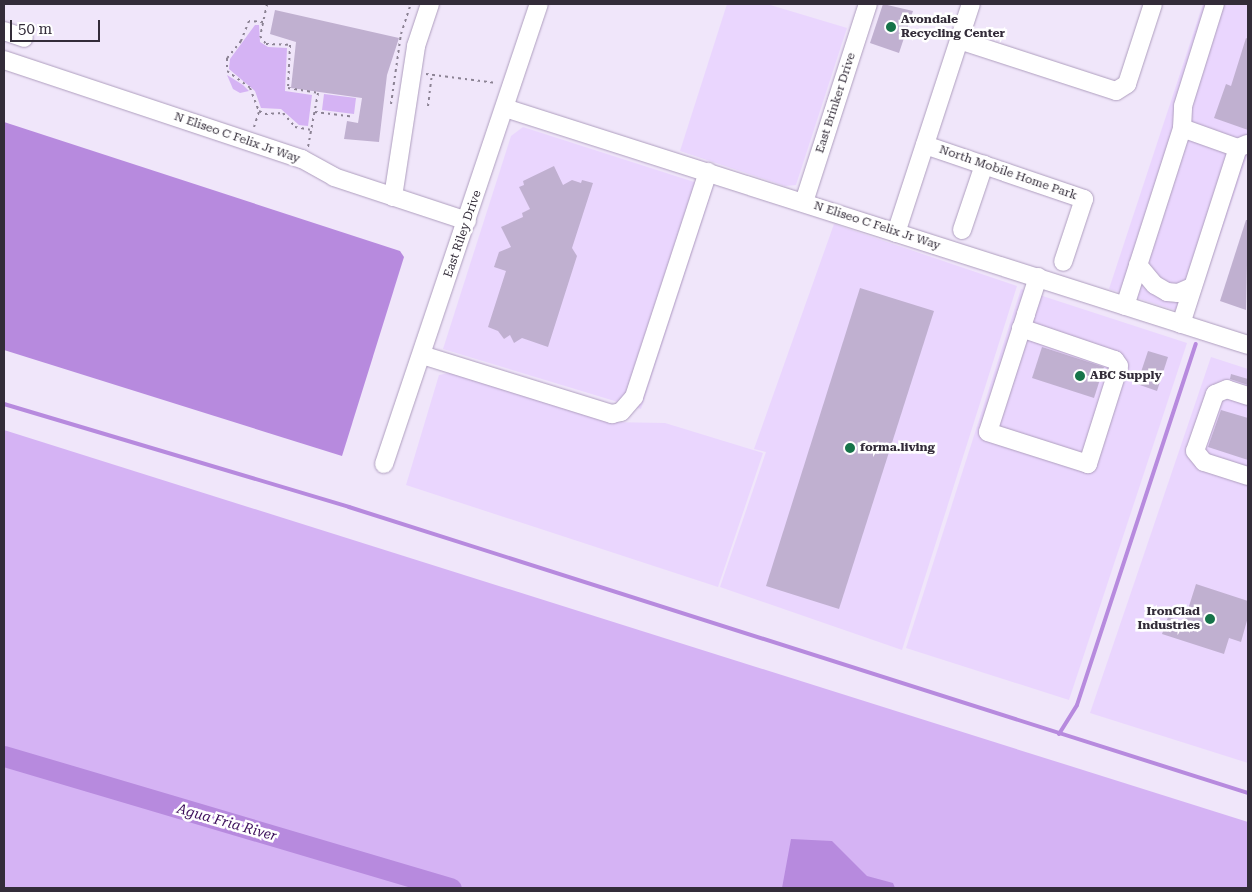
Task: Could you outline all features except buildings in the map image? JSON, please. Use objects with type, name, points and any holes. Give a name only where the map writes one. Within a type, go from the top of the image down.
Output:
[{"type":"street","points":[[393,197],[411,72],[416,46],[430,4]]},
{"type":"street","name":"East Riley Drive","points":[[384,464],[539,4]]},
{"type":"street","name":"East Brinker Drive","points":[[804,202],[868,4]]},
{"type":"street","points":[[896,233],[971,4]]},
{"type":"street","points":[[959,40],[1116,91],[1127,84],[1153,4]]},
{"type":"street","points":[[1125,306],[1182,128],[1183,106],[1215,4]]},
{"type":"street","points":[[4,31],[24,38]]},
{"type":"street","name":"N Eliseo C Felix Jr Way","points":[[4,60],[302,159],[334,177],[467,221]]},
{"type":"street","name":"N Eliseo C Felix Jr Way","points":[[505,108],[1248,345]]},
{"type":"street","points":[[1181,324],[1192,287],[1243,146],[1182,128]]},
{"type":"street","name":"North Mobile Home Park","points":[[925,145],[1084,199],[1063,262]]},
{"type":"street","points":[[962,230],[984,165]]},
{"type":"street","points":[[422,355],[612,414],[621,412],[634,397],[708,172]]},
{"type":"street","points":[[1138,265],[1155,286],[1167,292],[1178,293],[1192,287]]},
{"type":"street","points":[[1021,328],[1116,360],[1119,366],[1088,464],[988,432],[1021,328],[1038,277]]},
{"type":"street","points":[[1248,396],[1227,389],[1214,394],[1195,451],[1204,462],[1248,476]]},
{"type":"path","points":[[267,4],[260,36],[266,44],[290,45],[288,88],[318,93],[313,130],[307,150]]},
{"type":"path","points":[[411,4],[395,70],[496,83]]},
{"type":"path","points":[[252,131],[259,111],[250,88],[228,73],[226,65],[231,51],[241,41],[248,21],[263,22]]},
{"type":"path","points":[[428,106],[432,75]]},
{"type":"path","points":[[259,111],[265,114],[284,113],[295,127],[313,130]]},
{"type":"path","points":[[315,112],[354,117]]},
{"type":"shaded area","points":[[727,4],[767,4],[847,28],[796,185],[785,186],[680,151]]},
{"type":"shaded area","points":[[1203,4],[1248,4],[1248,153],[1193,316],[1109,289]]},
{"type":"shaded area","points":[[255,25],[259,25],[260,42],[268,47],[287,48],[285,91],[312,95],[308,126],[299,125],[281,109],[261,108],[255,91],[229,69],[230,59]]},
{"type":"shaded area","points":[[227,75],[249,91],[240,93],[233,89]]},
{"type":"shaded area","points":[[324,94],[356,98],[354,114],[322,110]]},
{"type":"shaded area","points":[[4,122],[400,251],[404,257],[342,456],[4,350]]},
{"type":"shaded area","points":[[523,127],[713,188],[641,409],[443,349],[511,136]]},
{"type":"shaded area","points":[[834,224],[1017,286],[902,650],[720,587],[766,452],[754,449]]},
{"type":"shaded area","points":[[1021,289],[1187,343],[1069,700],[906,648]]},
{"type":"shaded area","points":[[1211,357],[1248,369],[1248,763],[1090,713]]},
{"type":"shaded area","points":[[454,372],[608,422],[665,423],[763,453],[718,587],[406,485],[439,375]]},
{"type":"shaded area","points":[[4,430],[1248,822],[1248,888],[4,888]]},
{"type":"shaded area","points":[[791,839],[832,841],[867,876],[893,883],[895,888],[782,888]]},
{"type":"waterway","points":[[1059,734],[1077,705],[1196,344]]},
{"type":"waterway","points":[[4,404],[349,507],[1248,793]]},
{"type":"waterway","name":"Agua Fria River","points":[[4,756],[451,888]]},
{"type":"place","name":"Avondale Recycling Center","points":[[891,27]]},
{"type":"place","name":"ABC Supply","points":[[1080,376]]},
{"type":"place","name":"forma.living","points":[[850,448]]},
{"type":"place","name":"IronClad Industries","points":[[1210,619]]}]
